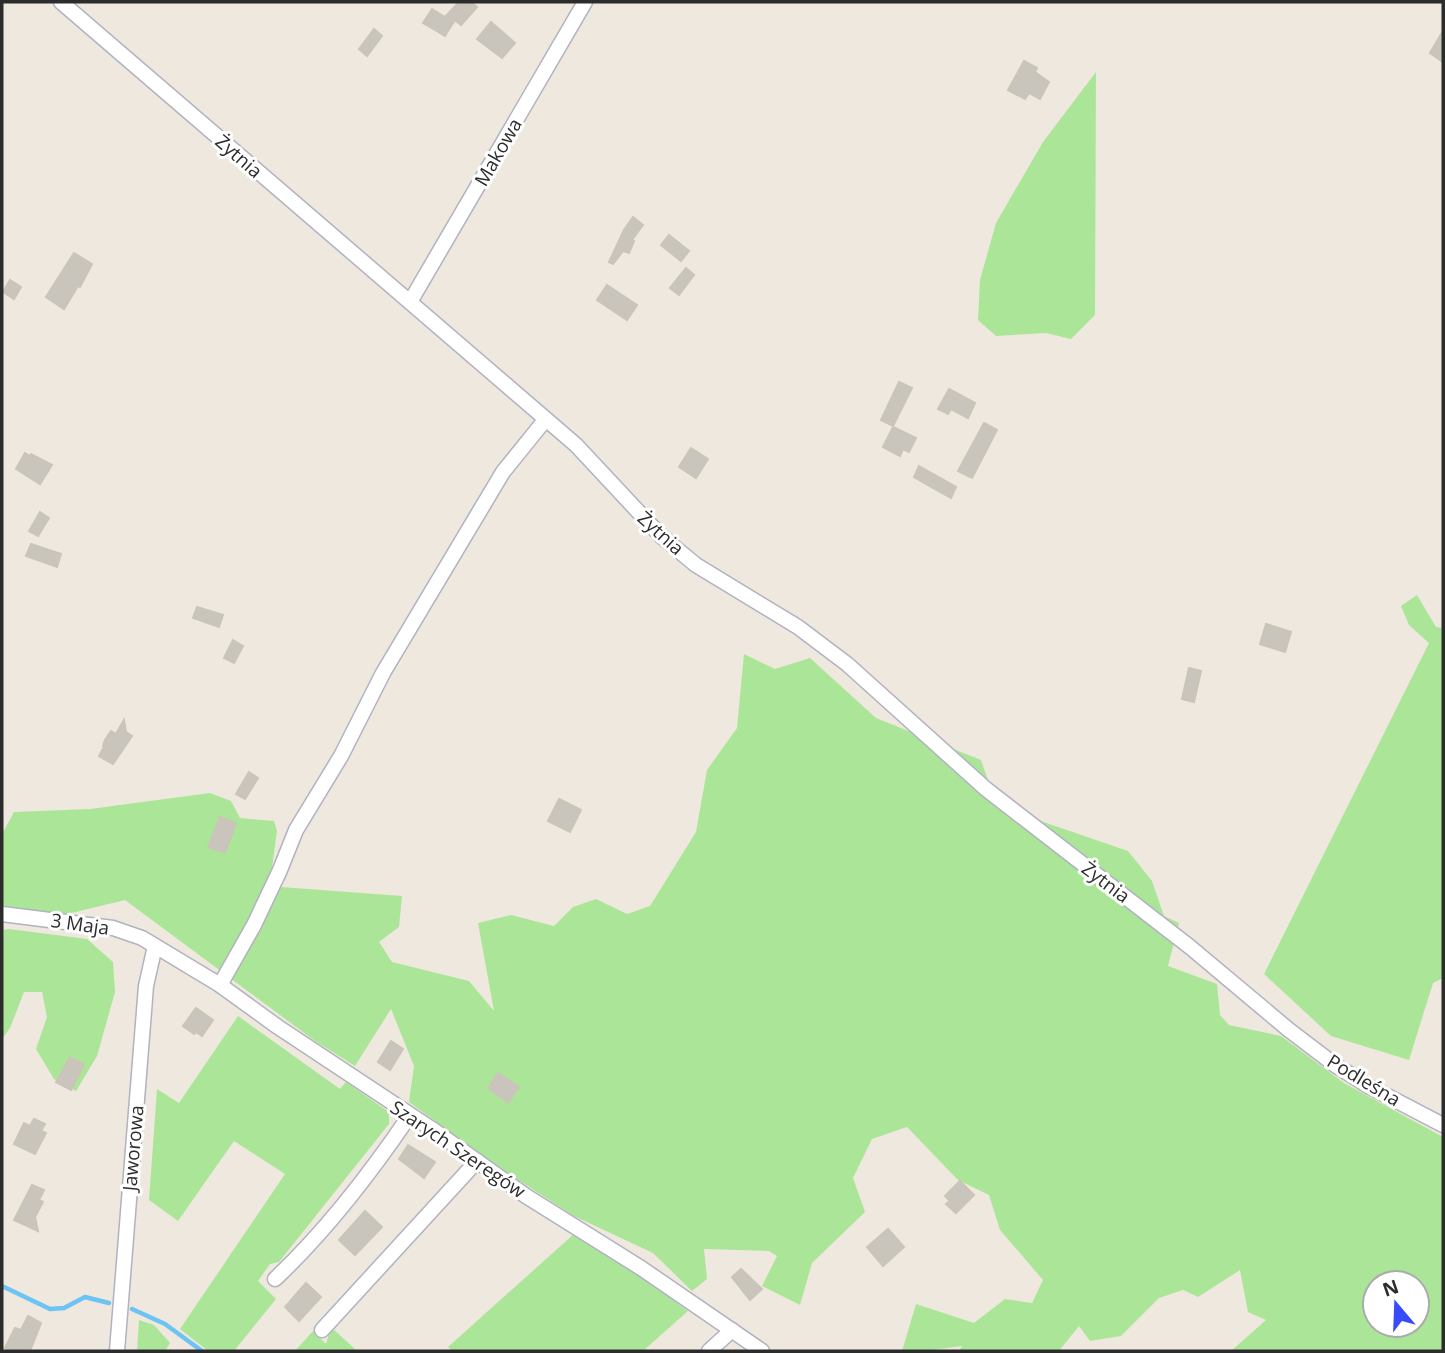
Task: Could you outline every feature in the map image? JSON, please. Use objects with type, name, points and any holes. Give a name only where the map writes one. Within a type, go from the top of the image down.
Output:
[{"type":"street","name":"Żytnia","points":[[61,2],[576,445],[661,537],[705,570],[798,627],[847,664],[986,789],[1191,947],[1289,1030]]},
{"type":"street","name":"Makowa","points":[[410,302],[586,2]]},
{"type":"street","points":[[220,985],[281,870],[296,830],[341,756],[383,673],[503,472],[545,419]]},
{"type":"street","name":"3 Maja","points":[[2,914],[113,928],[135,934],[155,946]]},
{"type":"street","name":"Szarych Szeregów","points":[[155,946],[220,985],[278,1027],[762,1351]]},
{"type":"street","name":"Jaworowa","points":[[117,1351],[146,985],[155,946]]},
{"type":"street","name":"Podleśna","points":[[1289,1030],[1335,1065],[1370,1087],[1443,1125]]},
{"type":"street","points":[[275,1279],[292,1263],[382,1157],[410,1115]]},
{"type":"street","points":[[322,1330],[477,1161]]},
{"type":"street","points":[[709,1351],[732,1330]]},
{"type":"green space","points":[[1096,72],[1095,315],[1071,339],[1046,333],[996,336],[978,320],[980,280],[996,223],[1043,142]]},
{"type":"green space","points":[[1417,595],[1436,627],[1443,628],[1443,978],[1433,983],[1409,1060],[1331,1036],[1264,974],[1429,643],[1409,625],[1401,606]]},
{"type":"green space","points":[[744,654],[775,669],[810,658],[876,718],[981,760],[997,806],[1128,851],[1152,881],[1164,916],[1179,923],[1168,966],[1217,984],[1220,1015],[1229,1025],[1281,1036],[1344,1083],[1443,1137],[1443,1351],[1231,1351],[1266,1320],[1248,1312],[1240,1270],[1198,1297],[1183,1290],[1159,1298],[1121,1336],[1090,1341],[1079,1326],[1059,1351],[959,1351],[962,1346],[902,1351],[916,1304],[974,1323],[1005,1299],[1032,1303],[1043,1280],[1000,1230],[989,1195],[958,1180],[907,1127],[872,1139],[853,1178],[865,1212],[812,1263],[800,1305],[762,1286],[777,1256],[769,1251],[704,1249],[707,1279],[692,1291],[653,1253],[574,1216],[497,1166],[409,1102],[414,1066],[391,1009],[355,1066],[315,1041],[125,900],[59,916],[2,905],[2,834],[14,812],[90,809],[210,793],[231,801],[240,818],[274,821],[277,831],[271,875],[281,887],[402,896],[399,927],[379,942],[392,962],[469,981],[494,1011],[478,923],[511,915],[554,926],[573,907],[596,899],[627,914],[650,906],[696,832],[707,770],[737,728]]},
{"type":"green space","points":[[2,930],[87,939],[113,962],[115,992],[97,1056],[76,1091],[54,1079],[36,1049],[47,1017],[42,992],[24,992],[10,1028],[2,1039]]},
{"type":"green space","points":[[238,1016],[340,1089],[346,1082],[389,1112],[389,1124],[279,1262],[270,1264],[258,1281],[276,1299],[234,1351],[208,1351],[180,1329],[285,1174],[234,1141],[178,1221],[149,1200],[157,1089],[179,1103]]},
{"type":"green space","points":[[575,1233],[620,1261],[688,1311],[643,1351],[452,1351],[448,1347]]},
{"type":"green space","points":[[139,1320],[154,1325],[170,1343],[165,1351],[137,1351]]},
{"type":"green space","points":[[331,1327],[357,1351],[295,1351],[313,1331],[326,1344]]},
{"type":"building","points":[[459,2],[471,2],[477,7],[461,25],[455,20],[445,36],[423,23],[432,9],[445,17]]},
{"type":"building","points":[[491,22],[515,43],[502,58],[477,39]]},
{"type":"building","points":[[374,29],[382,36],[367,56],[359,49]]},
{"type":"building","points":[[1443,31],[1443,62],[1430,53]]},
{"type":"building","points":[[1024,61],[1037,68],[1035,72],[1049,82],[1040,99],[1029,93],[1025,99],[1008,90]]},
{"type":"building","points":[[633,217],[643,225],[632,240],[634,241],[629,253],[623,251],[613,264],[609,262]]},
{"type":"building","points":[[669,235],[689,251],[681,261],[661,245]]},
{"type":"building","points":[[74,253],[92,264],[64,309],[46,297]]},
{"type":"building","points":[[686,268],[694,275],[679,295],[670,288]]},
{"type":"building","points":[[10,280],[21,287],[14,299],[3,292]]},
{"type":"building","points":[[607,285],[637,305],[627,320],[597,300]]},
{"type":"building","points":[[899,382],[912,388],[893,426],[881,420]]},
{"type":"building","points":[[949,389],[975,403],[968,418],[951,409],[948,414],[938,409]]},
{"type":"building","points":[[984,423],[997,430],[972,478],[958,471]]},
{"type":"building","points":[[893,427],[916,438],[909,452],[903,449],[900,456],[883,447]]},
{"type":"building","points":[[691,448],[708,459],[696,478],[679,467]]},
{"type":"building","points":[[25,453],[52,465],[40,484],[16,469]]},
{"type":"building","points":[[919,466],[956,487],[951,498],[914,477]]},
{"type":"building","points":[[40,512],[49,518],[38,536],[29,531]]},
{"type":"building","points":[[31,544],[61,554],[57,567],[26,556]]},
{"type":"building","points":[[197,607],[223,615],[219,627],[193,618]]},
{"type":"building","points":[[1266,624],[1291,632],[1285,652],[1260,644]]},
{"type":"building","points":[[233,640],[243,646],[234,663],[224,658]]},
{"type":"building","points":[[1189,668],[1201,671],[1194,702],[1182,699]]},
{"type":"building","points":[[124,720],[126,732],[132,736],[113,764],[99,756],[111,731],[116,734]]},
{"type":"building","points":[[249,772],[258,778],[245,799],[236,794]]},
{"type":"building","points":[[559,799],[581,810],[570,832],[548,821]]},
{"type":"building","points":[[220,817],[236,823],[225,853],[208,847]]},
{"type":"building","points":[[196,1008],[213,1020],[202,1036],[183,1026]]},
{"type":"building","points":[[391,1041],[403,1049],[390,1070],[378,1062]]},
{"type":"building","points":[[70,1057],[84,1065],[71,1090],[56,1082]]},
{"type":"building","points":[[498,1073],[519,1087],[508,1103],[488,1088]]},
{"type":"building","points":[[34,1119],[45,1124],[41,1131],[46,1133],[35,1154],[14,1144],[24,1123],[30,1126]]},
{"type":"building","points":[[408,1145],[435,1162],[424,1178],[399,1159]]},
{"type":"building","points":[[960,1181],[974,1195],[956,1213],[946,1204],[950,1201],[945,1196]]},
{"type":"building","points":[[32,1185],[44,1190],[39,1200],[43,1202],[35,1217],[38,1231],[14,1220]]},
{"type":"building","points":[[365,1211],[382,1227],[355,1255],[339,1240]]},
{"type":"building","points":[[888,1229],[904,1247],[883,1266],[867,1247]]},
{"type":"building","points":[[741,1269],[762,1289],[750,1300],[732,1277]]},
{"type":"building","points":[[306,1283],[321,1297],[299,1321],[285,1307]]},
{"type":"building","points":[[28,1316],[41,1323],[30,1351],[12,1351],[5,1348],[15,1328],[21,1330]]},
{"type":"waterway","points":[[2,1286],[50,1309],[64,1308],[85,1297],[109,1303]]},
{"type":"waterway","points":[[132,1309],[165,1324],[202,1351]]}]
